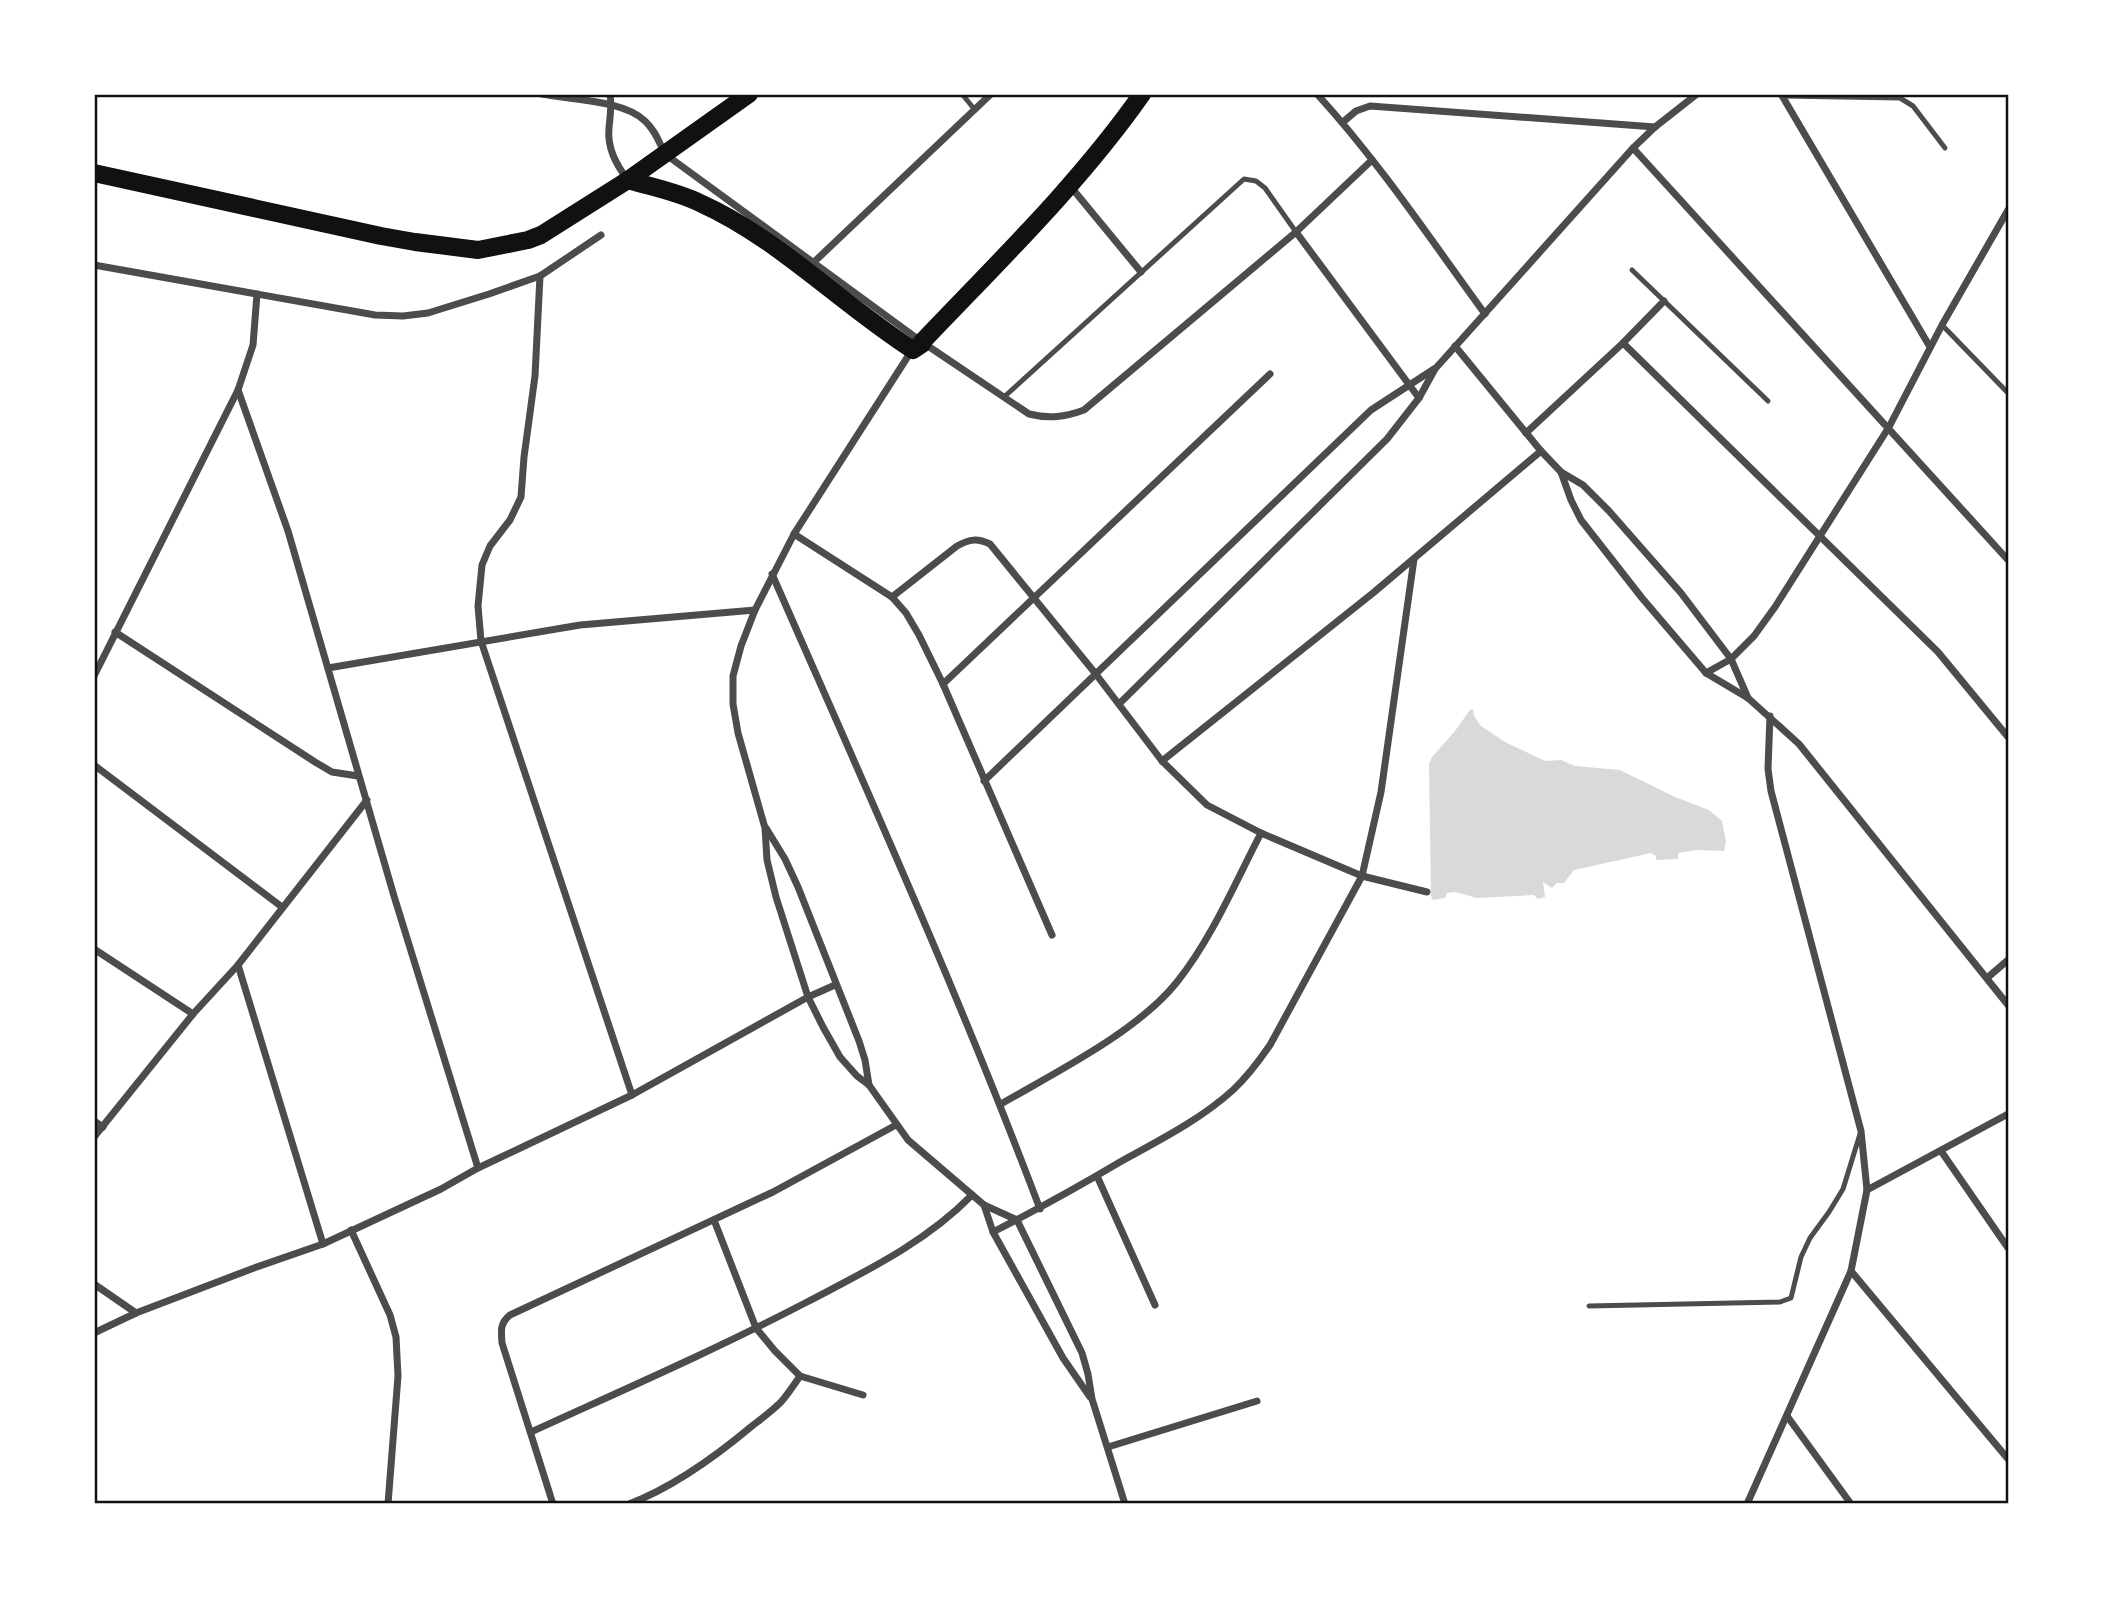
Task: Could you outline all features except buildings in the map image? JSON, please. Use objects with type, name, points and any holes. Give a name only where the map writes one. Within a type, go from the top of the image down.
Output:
[{"type":"main road","points":[[94,173],[392,238],[478,250],[519,242],[541,234],[628,180],[749,94]]},
{"type":"main road","points":[[628,180],[698,202],[722,214],[780,252],[873,323],[917,346],[1070,187],[1142,94]]},
{"type":"street","points":[[542,94],[625,107],[645,120],[655,132],[665,153],[813,263],[917,346],[1029,414],[1041,417],[1065,417],[1084,410],[1297,232],[1372,160]]},
{"type":"street","points":[[610,94],[610,144],[614,160],[628,180]]},
{"type":"street","points":[[813,263],[991,94]]},
{"type":"street","points":[[1317,94],[1343,122],[1485,314]]},
{"type":"street","points":[[1119,704],[1387,439],[1419,398],[1435,369],[1633,148],[1698,94]]},
{"type":"street","points":[[1781,95],[1930,347]]},
{"type":"street","points":[[1343,122],[1356,111],[1370,106],[1655,127]]},
{"type":"street","points":[[1633,148],[2008,560]]},
{"type":"street","points":[[1070,187],[1141,272]]},
{"type":"street","points":[[1706,673],[1731,659],[1754,636],[1775,607],[1889,427],[1942,325],[2008,210]]},
{"type":"street","points":[[1297,232],[1419,398]]},
{"type":"street","points":[[94,265],[375,315],[403,316],[428,313],[540,275],[601,235]]},
{"type":"street","points":[[540,275],[535,376],[521,497],[510,520],[490,546],[482,565],[478,606],[481,641],[632,1095]]},
{"type":"street","points":[[94,676],[238,390],[253,345],[257,294]]},
{"type":"street","points":[[1526,433],[1664,301]]},
{"type":"street","points":[[1623,343],[1938,652],[2008,737]]},
{"type":"street","points":[[917,346],[794,534],[755,610],[733,676],[733,704],[738,733],[765,828],[776,897],[807,997],[841,1057],[869,1084],[896,1125],[918,1149],[984,1205],[1017,1220],[1078,1344],[1088,1374],[1092,1399],[1125,1503]]},
{"type":"street","points":[[1455,346],[1541,451],[1561,472],[1583,485],[1609,511],[1681,593],[1731,659],[1748,698]]},
{"type":"street","points":[[984,781],[1371,410],[1435,369]]},
{"type":"street","points":[[943,684],[1270,374]]},
{"type":"street","points":[[238,390],[288,531],[358,776],[478,1167]]},
{"type":"street","points":[[1162,761],[1413,559],[1541,451]]},
{"type":"street","points":[[1561,472],[1570,500],[1581,520],[1642,598],[1706,673],[1748,698],[1799,744],[2008,1005]]},
{"type":"street","points":[[794,534],[892,597],[906,613],[943,684],[1052,935]]},
{"type":"street","points":[[892,597],[957,546],[979,539],[990,544],[1095,673],[1162,761],[1207,804],[1261,833],[1362,876],[1427,892]]},
{"type":"street","points":[[993,1232],[1040,1209],[1177,1130],[1232,1091],[1254,1068],[1362,876],[1381,792],[1413,559]]},
{"type":"street","points":[[772,574],[953,989],[1040,1209]]},
{"type":"street","points":[[328,668],[580,625],[755,610]]},
{"type":"street","points":[[116,632],[315,762],[332,772],[358,776]]},
{"type":"street","points":[[1747,1503],[1851,1271],[1867,1190],[1861,1131],[1771,791],[1768,769],[1770,716]]},
{"type":"street","points":[[94,765],[282,907]]},
{"type":"street","points":[[94,1137],[193,1014],[238,965],[367,800]]},
{"type":"street","points":[[765,828],[790,868],[859,1041],[869,1084]]},
{"type":"street","points":[[1000,1104],[1088,1054],[1145,1014],[1176,983],[1215,922],[1261,833]]},
{"type":"street","points":[[94,948],[193,1014]]},
{"type":"street","points":[[1987,978],[2008,960]]},
{"type":"street","points":[[238,965],[323,1244]]},
{"type":"street","points":[[94,1333],[254,1268],[323,1244],[441,1189],[478,1167],[632,1095],[807,997],[835,985]]},
{"type":"street","points":[[1867,1190],[2008,1114]]},
{"type":"street","points":[[94,1121],[103,1127]]},
{"type":"street","points":[[553,1503],[502,1343],[502,1325],[510,1315],[773,1192],[896,1125]]},
{"type":"street","points":[[1941,1151],[2008,1248]]},
{"type":"street","points":[[1097,1176],[1155,1305]]},
{"type":"street","points":[[531,1432],[757,1328],[877,1266],[930,1233],[972,1195]]},
{"type":"street","points":[[984,1205],[993,1232],[1063,1358],[1092,1399]]},
{"type":"street","points":[[714,1220],[757,1328],[775,1351],[800,1376],[863,1395]]},
{"type":"street","points":[[351,1230],[390,1315],[396,1337],[398,1376],[388,1503]]},
{"type":"street","points":[[1851,1271],[2008,1459]]},
{"type":"street","points":[[94,1284],[136,1314]]},
{"type":"street","points":[[629,1503],[649,1500],[708,1460],[779,1404],[800,1376]]},
{"type":"street","points":[[1108,1447],[1257,1401]]},
{"type":"street","points":[[1787,1416],[1851,1503]]},
{"type":"lane","points":[[962,94],[975,110]]},
{"type":"lane","points":[[1781,95],[1899,98],[1913,106],[1945,148]]},
{"type":"lane","points":[[1004,397],[1244,179],[1256,181],[1265,188],[1297,232]]},
{"type":"lane","points":[[1632,270],[1768,401]]},
{"type":"lane","points":[[1942,325],[2007,389]]},
{"type":"lane","points":[[1589,1306],[1780,1302],[1791,1298],[1801,1257],[1810,1238],[1843,1189],[1861,1131]]},
{"type":"shaded area","points":[[1473,709],[1481,726],[1505,742],[1545,761],[1561,760],[1575,766],[1620,770],[1709,810],[1722,821],[1726,842],[1724,851],[1697,850],[1678,853],[1678,859],[1656,860],[1656,856],[1651,853],[1574,870],[1564,883],[1557,883],[1552,888],[1543,882],[1545,897],[1538,899],[1534,895],[1477,898],[1455,892],[1447,893],[1445,898],[1433,900],[1429,764]]}]
